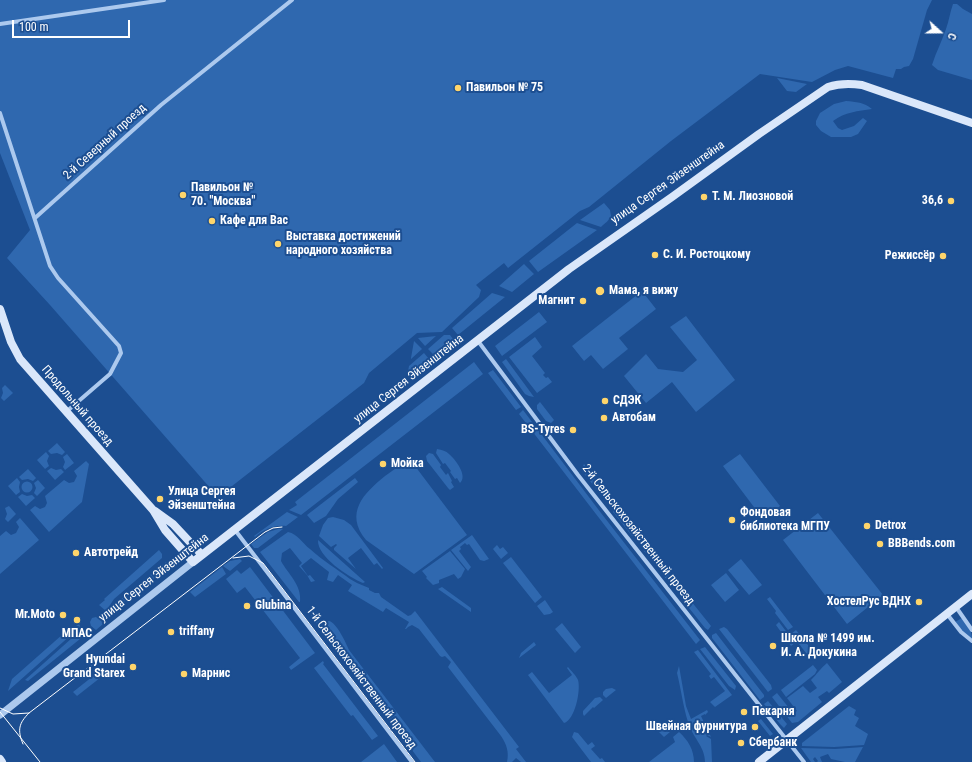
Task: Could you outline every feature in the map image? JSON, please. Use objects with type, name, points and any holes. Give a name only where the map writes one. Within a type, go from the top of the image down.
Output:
[{"type":"main road","name":"улица Сергея Эйзенштейна","points":[[193,562],[569,269],[759,134],[828,87],[839,83],[862,85],[972,123]]},
{"type":"main road","name":"Продольный проезд","points":[[0,309],[11,342],[20,359],[153,510],[165,530],[193,562]]},
{"type":"main road","name":"Продольный проезд","points":[[153,510],[173,524],[202,555]]},
{"type":"main road","points":[[760,762],[972,594]]},
{"type":"street","points":[[0,24],[164,0]]},
{"type":"street","name":"2-й Северный проезд","points":[[35,218],[189,82],[292,0]]},
{"type":"street","points":[[0,113],[35,218],[46,257],[58,278],[119,346],[121,353],[110,374],[66,412]]},
{"type":"street","name":"2-й Сельскохозяйственный проезд","points":[[478,340],[578,474],[804,762]]},
{"type":"street","name":"1-й Сельскохозяйственный проезд","points":[[235,530],[412,762]]},
{"type":"street","name":"улица Сергея Эйзенштейна","points":[[0,715],[193,562]]},
{"type":"street","points":[[956,607],[972,630]]},
{"type":"street","points":[[947,614],[961,632],[972,641]]},
{"type":"shaded area","name":"Выставка достижений народного хозяйства","points":[[0,0],[932,0],[927,10],[913,59],[909,66],[896,69],[893,78],[848,66],[835,70],[812,82],[760,74],[671,141],[589,207],[580,211],[508,268],[504,263],[476,285],[481,290],[479,297],[442,332],[417,333],[369,373],[364,383],[218,497],[7,258],[30,230],[0,153]]},
{"type":"shaded area","points":[[953,4],[957,4],[972,14],[972,80],[938,70],[932,65],[946,29]]},
{"type":"shaded area","points":[[777,78],[807,84],[796,92],[787,91]]},
{"type":"shaded area","points":[[846,101],[857,102],[872,109],[847,114],[833,121],[838,128],[842,130],[854,126],[863,118],[867,121],[858,134],[851,137],[831,137],[821,131],[816,125],[816,121],[820,113],[834,104]]},
{"type":"shaded area","points":[[604,203],[610,210],[611,216],[601,227],[580,220]]},
{"type":"shaded area","points":[[577,223],[597,230],[538,272],[529,261]]},
{"type":"shaded area","points":[[524,264],[534,274],[512,292],[499,286]]},
{"type":"shaded area","points":[[642,291],[656,309],[619,338],[628,349],[603,369],[591,355],[584,361],[572,346]]},
{"type":"shaded area","points":[[492,293],[505,297],[458,335],[452,328]]},
{"type":"shaded area","points":[[539,312],[547,322],[502,356],[495,346]]},
{"type":"shaded area","points":[[686,316],[735,380],[696,412],[672,382],[646,403],[624,376],[646,354],[658,369],[683,372],[697,360],[670,327]]},
{"type":"shaded area","points":[[444,335],[450,335],[453,339],[434,355],[428,349]]},
{"type":"shaded area","points":[[436,336],[425,346],[418,338]]},
{"type":"shaded area","points":[[535,337],[542,347],[532,356],[545,373],[543,375],[546,378],[548,377],[552,382],[537,393],[509,357]]},
{"type":"shaded area","points":[[414,341],[422,349],[411,359],[411,358]]},
{"type":"shaded area","points":[[424,353],[429,359],[407,377],[409,366]]},
{"type":"shaded area","points":[[506,359],[534,397],[525,394],[502,362]]},
{"type":"shaded area","points":[[474,362],[483,374],[301,515],[289,510],[297,505],[295,502]]},
{"type":"shaded area","points":[[493,370],[521,407],[516,410],[488,373]]},
{"type":"shaded area","points":[[5,385],[13,393],[4,401],[1,398],[3,393],[2,388]]},
{"type":"shaded area","points":[[540,402],[554,420],[551,423],[546,421],[537,409],[537,405]]},
{"type":"shaded area","points":[[523,410],[700,640],[696,644],[519,414]]},
{"type":"shaded area","points":[[57,443],[65,452],[62,455],[57,453],[51,454],[48,451]]},
{"type":"shaded area","points":[[437,449],[448,453],[458,464],[463,476],[460,483],[457,478],[455,479],[445,463],[443,464],[436,453]]},
{"type":"shaded area","points":[[46,452],[49,456],[47,461],[49,466],[45,469],[37,460]]},
{"type":"shaded area","points":[[429,453],[433,454],[446,475],[448,473],[454,487],[450,490],[427,461],[426,456]]},
{"type":"shaded area","points":[[67,454],[74,463],[65,470],[63,467],[65,462],[63,457]]},
{"type":"shaded area","points":[[740,454],[780,506],[763,519],[723,466]]},
{"type":"shaded area","points":[[86,461],[89,464],[82,502],[49,532],[30,510],[35,506],[40,509],[45,507],[47,503],[45,496],[64,480],[69,483],[74,482],[77,476],[74,471]]},
{"type":"shaded area","points":[[409,463],[415,466],[467,535],[414,574],[366,540],[357,521],[359,504],[370,489],[396,468]]},
{"type":"shaded area","points":[[584,464],[612,500],[608,502],[605,500],[582,471]]},
{"type":"shaded area","points":[[51,468],[56,470],[61,469],[64,472],[55,480],[47,471]]},
{"type":"shaded area","points":[[28,469],[36,478],[33,481],[28,479],[22,480],[19,477]]},
{"type":"shaded area","points":[[17,478],[20,482],[20,492],[16,495],[8,486]]},
{"type":"shaded area","points":[[355,478],[358,482],[338,499],[326,516],[314,523],[307,515]]},
{"type":"shaded area","points":[[38,480],[45,488],[37,496],[34,493],[36,488],[34,483]]},
{"type":"shaded area","points":[[27,481],[31,483],[33,487],[31,491],[27,493],[23,491],[21,487],[23,483]]},
{"type":"shaded area","points":[[22,494],[27,496],[32,495],[35,498],[26,506],[18,497]]},
{"type":"shaded area","points":[[615,505],[640,536],[632,536],[613,512]]},
{"type":"shaded area","points":[[9,506],[16,514],[8,522],[5,519],[7,514],[5,508]]},
{"type":"shaded area","points":[[287,512],[298,517],[286,526],[273,527],[255,537],[254,536]]},
{"type":"shaded area","points":[[818,513],[883,595],[847,624],[783,540]]},
{"type":"shaded area","points":[[333,517],[344,520],[351,525],[383,568],[382,569],[377,563],[374,565],[361,548],[348,558],[356,569],[334,550],[337,545],[336,544],[331,547],[319,536],[323,525],[328,518]]},
{"type":"shaded area","points":[[20,518],[39,540],[0,574],[0,536],[6,531],[11,535],[16,533],[19,527],[16,522]]},
{"type":"shaded area","points":[[283,529],[258,548],[254,548],[251,544],[268,532]]},
{"type":"shaded area","points":[[288,532],[297,537],[307,547],[350,579],[369,588],[369,590],[375,593],[379,593],[381,597],[408,616],[415,611],[519,747],[516,749],[526,762],[521,762],[516,758],[512,762],[507,762],[508,755],[505,742],[448,667],[451,662],[445,656],[440,656],[419,629],[412,625],[405,629],[409,622],[386,608],[383,612],[348,591],[352,585],[338,575],[333,582],[327,580],[329,572],[311,558],[301,566],[308,576],[310,575],[315,581],[311,582],[299,566],[302,563],[290,548],[282,553],[281,561],[297,585],[300,596],[299,602],[260,552]]},
{"type":"shaded area","points":[[472,535],[489,559],[484,561],[480,560],[469,544],[467,545],[465,543],[460,547],[461,549],[459,551],[471,567],[468,571],[451,550]]},
{"type":"shaded area","points":[[318,540],[365,582],[363,583],[357,580],[335,566],[323,553],[319,546]]},
{"type":"shaded area","points":[[645,543],[662,565],[658,568],[644,551],[643,547]]},
{"type":"shaded area","points":[[497,545],[500,549],[503,547],[508,553],[501,559],[493,549]]},
{"type":"shaded area","points":[[159,550],[162,554],[162,558],[114,599],[106,611],[99,605],[105,600],[104,599]]},
{"type":"shaded area","points":[[450,551],[465,569],[461,577],[458,579],[454,574],[439,580],[439,583],[433,585],[422,571]]},
{"type":"shaded area","points":[[511,557],[542,597],[535,603],[503,563]]},
{"type":"shaded area","points":[[240,559],[242,561],[230,571],[223,566],[230,561]]},
{"type":"shaded area","points":[[741,559],[762,585],[749,595],[728,570]]},
{"type":"shaded area","points":[[166,562],[169,566],[168,568],[122,604],[119,603],[120,600]]},
{"type":"shaded area","points":[[222,567],[226,574],[195,597],[190,592]]},
{"type":"shaded area","points":[[250,567],[315,653],[291,670],[289,667],[300,658],[245,587],[237,593],[226,579],[237,570],[241,574]]},
{"type":"shaded area","points":[[664,568],[679,586],[675,588],[672,586],[660,571]]},
{"type":"shaded area","points":[[726,573],[739,590],[725,602],[711,585]]},
{"type":"shaded area","points":[[442,587],[471,608],[471,612],[438,589]]},
{"type":"shaded area","points":[[683,591],[711,626],[708,630],[681,598],[680,594]]},
{"type":"shaded area","points":[[770,597],[793,627],[788,630],[775,613],[776,611],[767,599]]},
{"type":"shaded area","points":[[545,600],[553,612],[544,615],[537,606]]},
{"type":"shaded area","points":[[311,615],[321,617],[320,619],[322,622],[329,621],[335,625],[349,650],[435,762],[421,762]]},
{"type":"shaded area","points":[[96,617],[101,620],[103,624],[96,630],[91,626],[90,622],[92,618]]},
{"type":"shaded area","points":[[962,618],[970,630],[972,639],[962,632],[955,622]]},
{"type":"shaded area","points":[[779,622],[795,643],[791,646],[776,625]]},
{"type":"shaded area","points":[[562,623],[581,647],[575,653],[555,629]]},
{"type":"shaded area","points":[[79,624],[83,631],[72,634],[8,691],[12,679],[71,627],[73,628]]},
{"type":"shaded area","points":[[724,627],[771,685],[772,689],[768,692],[719,629]]},
{"type":"shaded area","points":[[796,630],[811,651],[810,658],[791,634]]},
{"type":"shaded area","points":[[716,633],[764,695],[764,697],[760,700],[712,638],[712,635]]},
{"type":"shaded area","points":[[80,635],[80,639],[28,681],[25,680],[72,638]]},
{"type":"shaded area","points":[[534,642],[536,645],[519,658],[521,653]]},
{"type":"shaded area","points":[[705,647],[736,686],[735,690],[729,686],[700,649]]},
{"type":"shaded area","points":[[698,650],[732,695],[715,707],[710,702],[725,691],[714,677],[711,679],[709,676],[711,674],[694,652]]},
{"type":"shaded area","points":[[323,661],[323,664],[378,736],[372,740],[353,715],[351,716],[314,668]]},
{"type":"shaded area","points":[[827,663],[842,682],[829,693],[827,691],[818,697],[822,702],[798,722],[792,723],[772,697],[777,693],[793,713],[797,711],[787,698],[803,686],[810,693],[817,688],[811,680]]},
{"type":"shaded area","points":[[813,665],[817,670],[815,674],[786,697],[781,690]]},
{"type":"shaded area","points":[[679,666],[686,706],[691,719],[707,710],[708,712],[701,716],[711,737],[706,736],[711,739],[712,762],[705,762],[701,746],[692,732],[688,722],[677,673]]},
{"type":"shaded area","points":[[568,667],[578,680],[579,691],[574,711],[568,721],[564,723],[528,675],[532,672],[549,693],[572,675],[567,668]]},
{"type":"shaded area","points":[[102,669],[105,674],[77,696],[73,692]]},
{"type":"shaded area","points":[[612,688],[616,690],[606,698],[603,695],[603,692],[606,689]]},
{"type":"shaded area","points":[[600,697],[603,700],[584,716],[583,711],[595,698]]},
{"type":"shaded area","points":[[768,701],[787,724],[784,728],[764,704]]},
{"type":"shaded area","points":[[849,706],[856,710],[854,715],[859,718],[855,726],[868,734],[864,745],[834,747],[802,746],[802,743]]},
{"type":"shaded area","points":[[761,719],[773,734],[770,736],[758,721]]},
{"type":"shaded area","points":[[661,723],[670,729],[670,732],[664,737],[657,730]]},
{"type":"shaded area","points":[[574,732],[578,733],[588,745],[592,742],[595,746],[591,749],[600,759],[602,758],[605,762],[591,762],[572,737]]},
{"type":"shaded area","points":[[679,732],[690,746],[693,753],[694,762],[649,762],[675,742],[673,737]]},
{"type":"shaded area","points":[[384,744],[397,762],[361,762]]},
{"type":"shaded area","points":[[863,747],[855,762],[845,762],[831,759],[828,754],[820,757],[822,762],[817,762],[818,761],[815,757],[813,759],[815,762],[811,762],[801,748],[835,749]]},
{"type":"tram line","points":[[23,744],[20,735],[20,727],[23,720],[29,713],[265,532],[273,528],[282,527]]},
{"type":"tram line","points":[[233,558],[249,556],[263,563],[415,762]]},
{"type":"tram line","points":[[0,708],[13,714],[29,713]]},
{"type":"tram line","points":[[0,712],[40,762]]},
{"type":"place","name":"Павильон № 75","points":[[458,88]]},
{"type":"place","name":"Павильон № 70. \"Москва\"","points":[[183,195]]},
{"type":"place","name":"Т. М. Лиозновой","points":[[704,197]]},
{"type":"place","name":"36,6","points":[[951,201]]},
{"type":"place","name":"Кафе для Вас","points":[[212,221]]},
{"type":"place","name":"Выставка достижений народного хозяйства","points":[[278,244]]},
{"type":"place","name":"С. И. Ростоцкому","points":[[655,255]]},
{"type":"place","name":"Режиссёр","points":[[943,256]]},
{"type":"place","name":"Мама, я вижу","points":[[600,291]]},
{"type":"place","name":"Магнит","points":[[583,301]]},
{"type":"place","name":"СДЭК","points":[[605,401]]},
{"type":"place","name":"Автобам","points":[[604,418]]},
{"type":"place","name":"BS-Tyres","points":[[573,430]]},
{"type":"place","name":"Мойка","points":[[383,464]]},
{"type":"place","name":"Улица Сергея Эйзенштейна","points":[[160,499]]},
{"type":"place","name":"Фондовая библиотека МГПУ","points":[[732,520]]},
{"type":"place","name":"Detrox","points":[[867,526]]},
{"type":"place","name":"BBBends.com","points":[[880,544]]},
{"type":"place","name":"Автотрейд","points":[[76,553]]},
{"type":"place","name":"ХостелРус ВДНХ","points":[[919,602]]},
{"type":"place","name":"Glubina","points":[[247,606]]},
{"type":"place","name":"Mr.Moto","points":[[63,615]]},
{"type":"place","name":"МПАС","points":[[77,620]]},
{"type":"place","name":"triffany","points":[[171,632]]},
{"type":"place","name":"Школа № 1499 им. И. А. Докукина","points":[[773,646]]},
{"type":"place","name":"Hyundai Grand Starex","points":[[133,667]]},
{"type":"place","name":"Марнис","points":[[184,674]]},
{"type":"place","name":"Пекарня","points":[[744,712]]},
{"type":"place","name":"Швейная фурнитура","points":[[755,727]]},
{"type":"place","name":"Сбербанк","points":[[741,743]]}]
